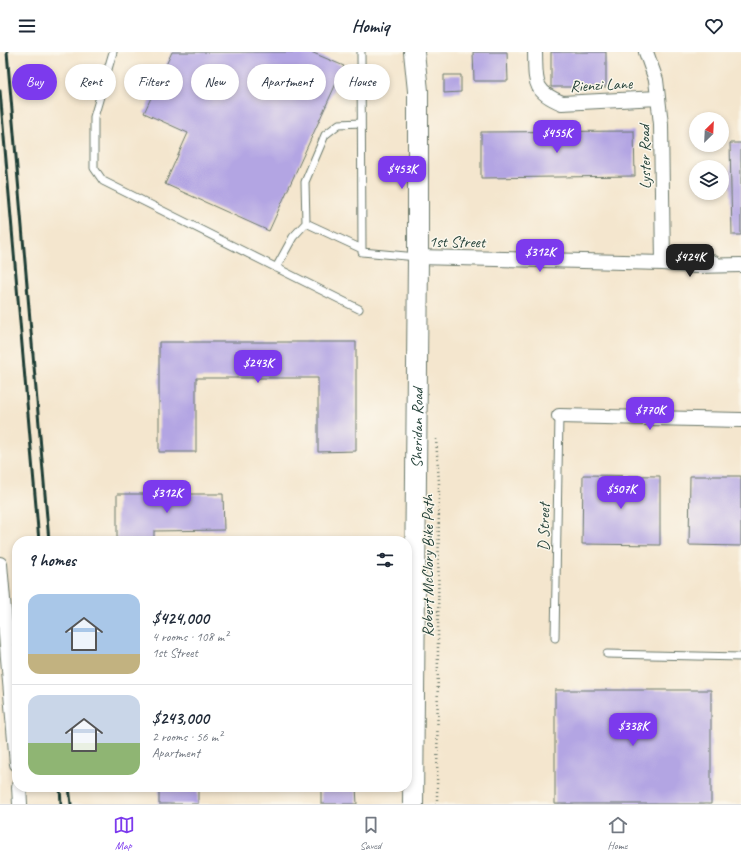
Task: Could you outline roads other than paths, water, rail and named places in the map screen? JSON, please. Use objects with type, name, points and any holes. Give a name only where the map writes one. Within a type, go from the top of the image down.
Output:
[{"type":"main road","name":"Sheridan Road","points":[[413,804],[418,257],[418,91],[414,52]]},
{"type":"street","name":"Rienzi Lane","points":[[535,52],[536,82],[541,90],[550,98],[562,103],[658,98]]},
{"type":"street","name":"Lyster Road","points":[[646,52],[656,80],[661,124],[663,263]]},
{"type":"street","name":"1st Street","points":[[418,257],[663,263],[695,266],[741,265]]},
{"type":"street","points":[[559,416],[741,420]]},
{"type":"street","points":[[0,564],[12,705]]},
{"type":"street","points":[[19,792],[20,804]]},
{"type":"lane","points":[[113,52],[94,117],[94,168],[103,181],[359,309]]},
{"type":"lane","points":[[361,52],[362,249]]},
{"type":"lane","points":[[276,268],[293,237],[306,224],[305,182],[325,135],[339,124],[361,123]]},
{"type":"lane","points":[[306,224],[362,249],[362,252],[418,257]]},
{"type":"lane","name":"D Street","points":[[555,638],[559,416]]},
{"type":"lane","points":[[607,654],[741,657]]},
{"type":"railway","points":[[7,52],[49,536]]},
{"type":"railway","points":[[0,91],[39,536]]},
{"type":"railway","points":[[60,792],[61,804]]},
{"type":"railway","points":[[70,792],[71,804]]}]
